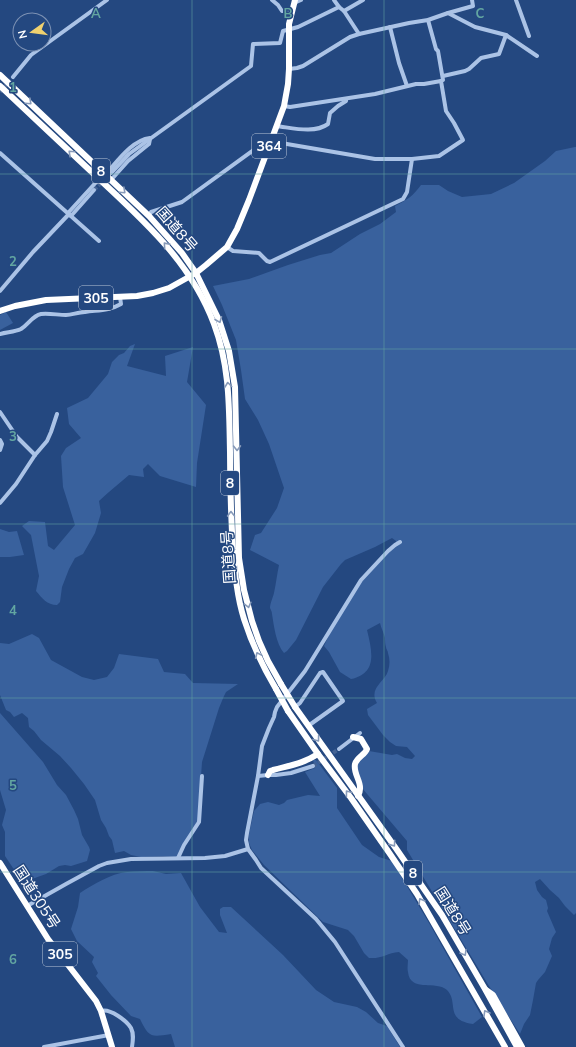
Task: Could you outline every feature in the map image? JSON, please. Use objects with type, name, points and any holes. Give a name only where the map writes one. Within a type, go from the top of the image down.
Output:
[{"type":"highway","name":"364","points":[[193,274],[206,266],[226,247],[237,229],[284,106],[289,69],[288,30],[294,2]]},
{"type":"highway","name":"国道8号","points":[[0,75],[108,174],[111,180],[149,216],[182,253],[219,320],[231,359],[236,387],[240,558],[244,590],[259,642],[268,661],[295,707],[442,915],[517,1047]]},
{"type":"highway","name":"国道8号","points":[[0,86],[142,218],[193,274],[214,324],[223,353],[228,393],[231,526],[235,571],[238,594],[252,642],[259,658],[288,710],[318,754],[356,804],[417,894],[504,1046]]},
{"type":"highway","name":"305","points":[[0,311],[15,306],[46,300],[137,296],[162,291],[193,274]]},
{"type":"highway","points":[[353,737],[362,739],[367,749],[355,764],[355,773],[360,788],[358,796]]},
{"type":"highway","points":[[268,775],[273,770],[300,764],[310,760],[318,754]]},
{"type":"highway","name":"国道305号","points":[[0,864],[48,939],[102,1011],[112,1047]]},
{"type":"highway","points":[[485,989],[493,995],[522,1047]]},
{"type":"street","points":[[13,77],[31,55],[107,0]]},
{"type":"street","points":[[272,0],[282,11],[292,11]]},
{"type":"street","points":[[294,2],[301,0]]},
{"type":"street","points":[[334,0],[344,11],[359,34]]},
{"type":"street","points":[[344,11],[363,0]]},
{"type":"street","points":[[289,69],[303,66],[343,40],[359,34],[428,20],[473,6],[472,0]]},
{"type":"street","points":[[516,0],[529,36]]},
{"type":"street","points":[[108,174],[128,150],[139,142],[150,138],[251,66],[253,44],[280,43],[283,31],[298,27],[339,7]]},
{"type":"street","points":[[448,13],[475,27],[506,35],[537,56]]},
{"type":"street","points":[[281,143],[368,159],[412,159],[439,156],[463,140],[446,111],[441,81],[443,80],[443,76],[438,51],[436,49],[428,20]]},
{"type":"street","points":[[390,27],[399,63],[407,86]]},
{"type":"street","points":[[443,76],[470,69],[481,58],[499,54],[506,35]]},
{"type":"street","points":[[284,106],[290,107],[346,99],[376,94],[407,86],[441,81]]},
{"type":"street","points":[[276,126],[305,130],[320,128],[328,124],[330,113],[346,101],[346,99]]},
{"type":"street","points":[[111,180],[128,161],[149,144],[150,138]]},
{"type":"street","points":[[149,216],[151,212],[182,202],[266,141],[270,142]]},
{"type":"street","points":[[0,153],[99,241]]},
{"type":"street","points":[[226,247],[233,252],[259,253],[270,262],[403,199],[408,192],[412,159]]},
{"type":"street","points":[[69,214],[99,179]]},
{"type":"street","points":[[0,291],[33,252],[94,190]]},
{"type":"street","points":[[0,334],[14,332],[20,329],[28,324],[33,317],[40,314],[66,315],[108,310],[121,304],[120,297]]},
{"type":"street","points":[[0,412],[17,437],[35,455]]},
{"type":"street","points":[[0,503],[16,484],[35,455],[47,441],[56,414]]},
{"type":"street","points":[[0,440],[2,444],[0,450]]},
{"type":"street","points":[[400,542],[394,545],[361,580],[305,671],[276,707],[274,717],[262,746],[246,840],[248,849],[261,868],[316,919],[335,942],[403,1047]]},
{"type":"street","points":[[295,707],[300,703],[320,673],[323,672],[343,701],[308,726]]},
{"type":"street","points":[[338,748],[360,733]]},
{"type":"street","points":[[258,776],[291,773],[313,766]]},
{"type":"street","points":[[178,858],[184,845],[199,822],[202,776]]},
{"type":"street","points":[[27,906],[107,863],[131,859],[205,858],[225,856],[248,849]]},
{"type":"street","points":[[102,1011],[105,1010],[114,1013],[130,1027],[133,1036],[132,1047]]},
{"type":"street","points":[[44,1047],[109,1035]]},
{"type":"shaded area","points":[[576,147],[576,913],[574,915],[540,879],[535,882],[537,890],[546,900],[548,908],[547,911],[556,932],[552,938],[549,949],[552,956],[545,972],[536,983],[530,1015],[520,1034],[489,986],[407,850],[407,841],[362,788],[357,768],[358,761],[369,751],[392,755],[397,754],[405,758],[412,759],[415,756],[407,747],[396,746],[390,742],[368,715],[367,709],[377,703],[374,693],[386,675],[389,666],[389,655],[385,645],[385,636],[380,623],[367,630],[371,660],[366,672],[360,676],[351,679],[340,672],[324,646],[334,624],[365,577],[396,545],[396,541],[392,538],[345,560],[323,587],[296,640],[284,653],[279,645],[270,608],[279,565],[250,550],[255,535],[261,533],[277,508],[284,488],[269,444],[258,420],[245,399],[236,340],[213,286],[249,279],[288,265],[331,253],[360,234],[380,224],[396,212],[395,206],[410,197],[421,185],[439,185],[462,197],[491,194],[514,183],[545,161],[556,151]]},
{"type":"shaded area","points":[[6,312],[13,323],[0,330],[0,315]]},
{"type":"shaded area","points":[[135,344],[127,366],[166,376],[165,356],[193,347],[187,382],[206,405],[197,463],[196,487],[160,476],[148,464],[143,469],[144,477],[129,475],[99,501],[101,513],[95,533],[83,554],[75,558],[62,587],[60,602],[57,605],[53,605],[45,601],[36,591],[39,576],[31,535],[22,526],[29,521],[45,522],[48,546],[54,550],[75,525],[63,487],[61,456],[66,448],[81,438],[69,424],[67,408],[88,398],[108,374],[112,362],[119,355],[124,353],[130,346]]},
{"type":"shaded area","points":[[0,529],[9,532],[17,531],[24,555],[0,557]]},
{"type":"shaded area","points":[[32,634],[39,638],[51,660],[82,677],[94,680],[107,677],[114,668],[119,654],[158,659],[164,672],[185,674],[193,683],[238,684],[226,692],[219,708],[202,762],[198,820],[177,857],[141,857],[131,855],[124,851],[115,853],[112,840],[101,820],[95,800],[84,784],[60,756],[41,740],[29,727],[28,718],[22,713],[14,717],[6,710],[0,695],[0,643],[9,644]]},
{"type":"shaded area","points":[[0,713],[43,762],[57,785],[66,795],[78,819],[82,835],[90,850],[87,861],[71,866],[59,866],[46,874],[32,879],[23,878],[13,868],[5,856],[5,832],[2,825],[6,810],[0,790]]},
{"type":"shaded area","points":[[313,760],[316,760],[337,788],[337,808],[362,845],[379,857],[392,861],[482,1017],[473,1024],[458,1019],[455,1015],[450,995],[443,987],[424,985],[414,982],[410,978],[408,972],[408,960],[399,952],[377,958],[369,958],[348,930],[323,922],[264,865],[252,850],[249,843],[249,834],[254,811],[260,804],[268,802],[279,805],[287,800],[308,795],[320,796],[305,772],[315,768]]},
{"type":"shaded area","points":[[153,871],[166,874],[181,873],[200,907],[219,932],[227,933],[220,915],[220,909],[223,907],[231,907],[283,955],[316,990],[334,1002],[357,1007],[366,1012],[378,1023],[387,1026],[400,1047],[175,1047],[171,1034],[155,1036],[148,1033],[140,1019],[131,1016],[111,995],[96,976],[98,973],[92,962],[94,957],[77,941],[71,929],[78,907],[80,893],[114,875],[127,872]]},
{"type":"tunnel","points":[[0,92],[13,77]]},
{"type":"tunnel","points":[[94,190],[109,175]]},
{"type":"tunnel","points":[[313,766],[339,749]]}]
